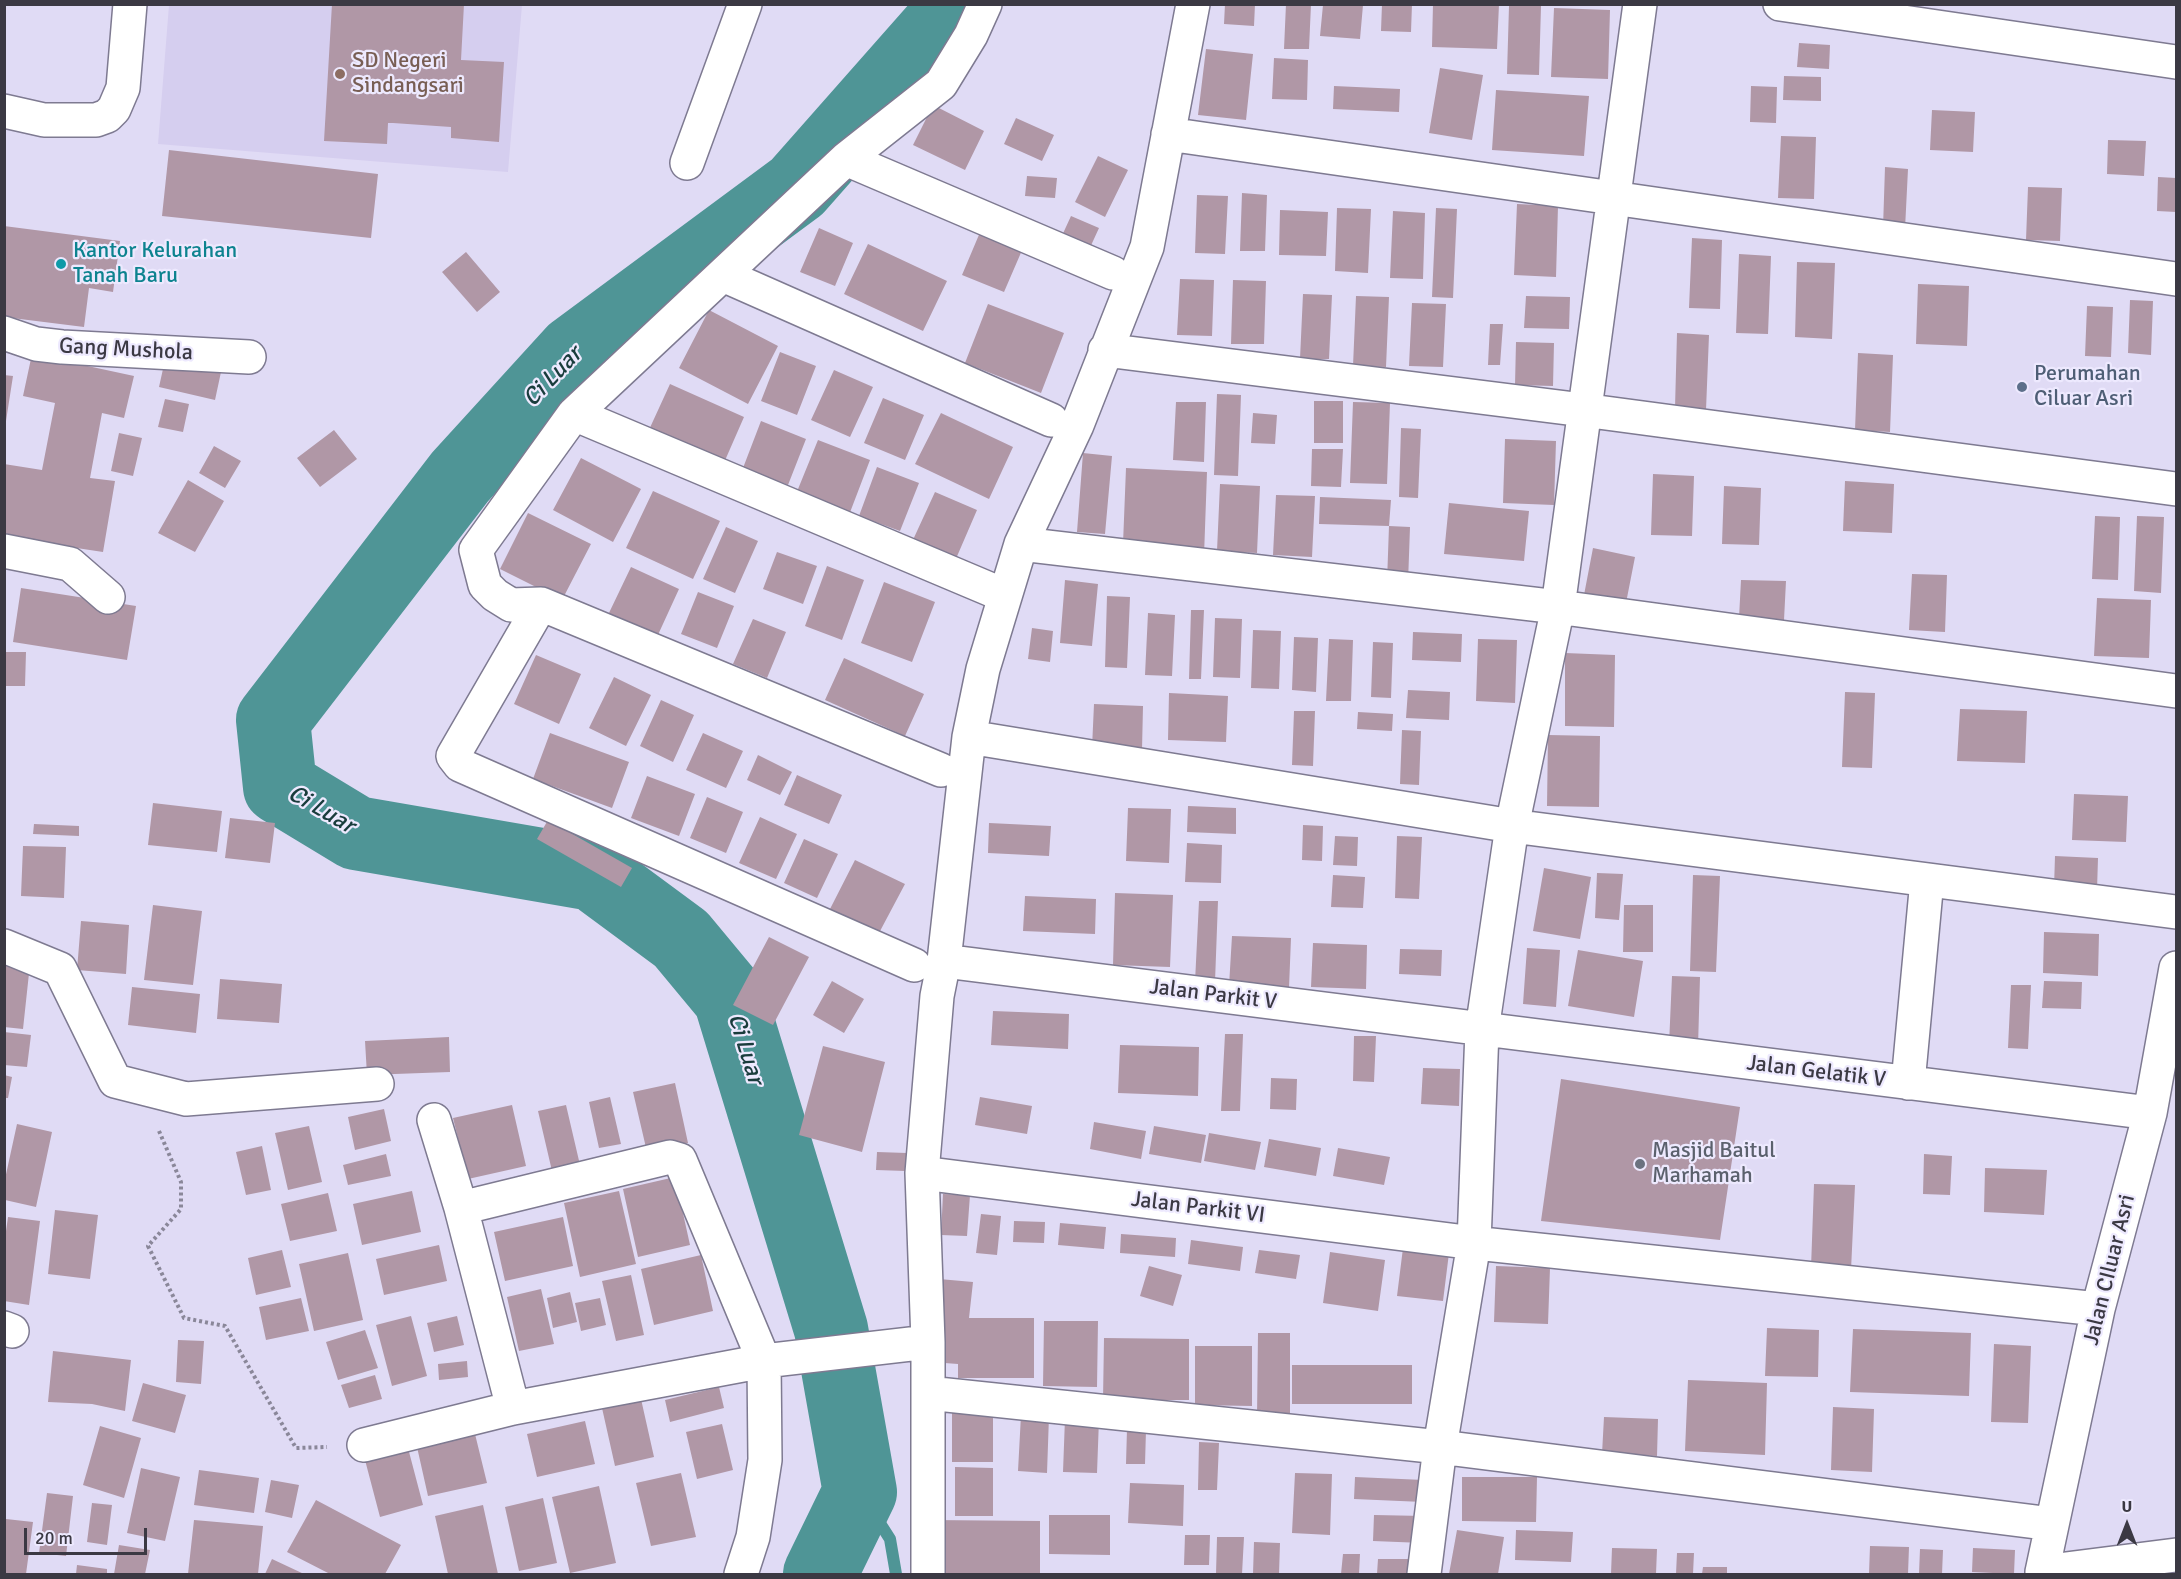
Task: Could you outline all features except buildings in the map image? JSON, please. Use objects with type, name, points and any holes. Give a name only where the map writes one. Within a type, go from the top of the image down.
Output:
[{"type":"street","points":[[4,111],[44,120],[96,120],[107,116],[114,109],[123,88],[130,4]]},
{"type":"street","points":[[687,163],[745,4]]},
{"type":"street","points":[[941,770],[541,604],[511,605],[495,595],[485,585],[476,550],[574,414],[846,159],[941,84],[971,35],[985,4]]},
{"type":"street","points":[[928,1575],[928,1342],[922,1173],[937,996],[929,963],[983,669],[1021,544],[1077,426],[1147,247],[1193,4]]},
{"type":"street","points":[[1424,1575],[1440,1447],[1474,1242],[1482,1030],[1512,826],[1558,607],[1640,4]]},
{"type":"street","points":[[1780,4],[2176,62]]},
{"type":"street","points":[[1168,134],[2176,279]]},
{"type":"street","points":[[846,159],[1113,273]]},
{"type":"street","points":[[723,275],[1051,420]]},
{"type":"street","name":"Gang Mushola","points":[[4,333],[36,344],[62,347],[249,357]]},
{"type":"street","points":[[1105,350],[1583,410],[2176,489]]},
{"type":"street","points":[[574,414],[994,591]]},
{"type":"street","points":[[1021,544],[1558,607],[2176,691]]},
{"type":"street","points":[[4,551],[70,564],[108,597]]},
{"type":"street","name":"Jalan Parkit V","points":[[541,604],[454,752],[457,763],[929,963],[1482,1030]]},
{"type":"street","points":[[969,737],[1512,826],[2176,912]]},
{"type":"street","points":[[1908,1083],[1927,880]]},
{"type":"street","points":[[4,946],[60,969],[116,1082],[186,1099],[377,1084]]},
{"type":"street","name":"Jalan CIluar Asri","points":[[2042,1573],[2098,1309],[2150,1113],[2176,968]]},
{"type":"street","name":"Jalan Gelatik V","points":[[1482,1030],[2150,1113]]},
{"type":"street","points":[[434,1120],[461,1208],[513,1408]]},
{"type":"street","points":[[461,1208],[675,1156],[686,1170],[769,1360],[765,1460],[753,1537],[741,1575]]},
{"type":"street","name":"Jalan Parkit VI","points":[[922,1173],[1474,1242],[2098,1309]]},
{"type":"street","points":[[364,1445],[513,1408],[769,1360],[928,1342]]},
{"type":"street","points":[[928,1393],[1440,1447],[2052,1524]]},
{"type":"street","points":[[2042,1573],[2176,1555]]},
{"type":"path","points":[[158,1128],[181,1182],[181,1209],[148,1246],[184,1318],[225,1326],[296,1448],[364,1445]]},
{"type":"shaded area","name":"SD Negeri Sindangsari","points":[[169,5],[522,5],[508,172],[158,144]]},
{"type":"waterway","name":"Ci Luar","points":[[820,1574],[860,1492],[831,1329],[730,998],[681,939],[593,874],[356,833],[280,787],[273,720],[460,477],[574,352],[797,187],[947,17],[951,4]]},
{"type":"waterway","points":[[860,1492],[890,1539],[896,1574]]},
{"type":"place","name":"SD Negeri Sindangsari","points":[[340,74]]},
{"type":"place","name":"Kantor Kelurahan Tanah Baru","points":[[61,264]]},
{"type":"place","name":"Perumahan Ciluar Asri","points":[[2022,387]]},
{"type":"place","name":"Masjid Baitul Marhamah","points":[[1640,1164]]}]
